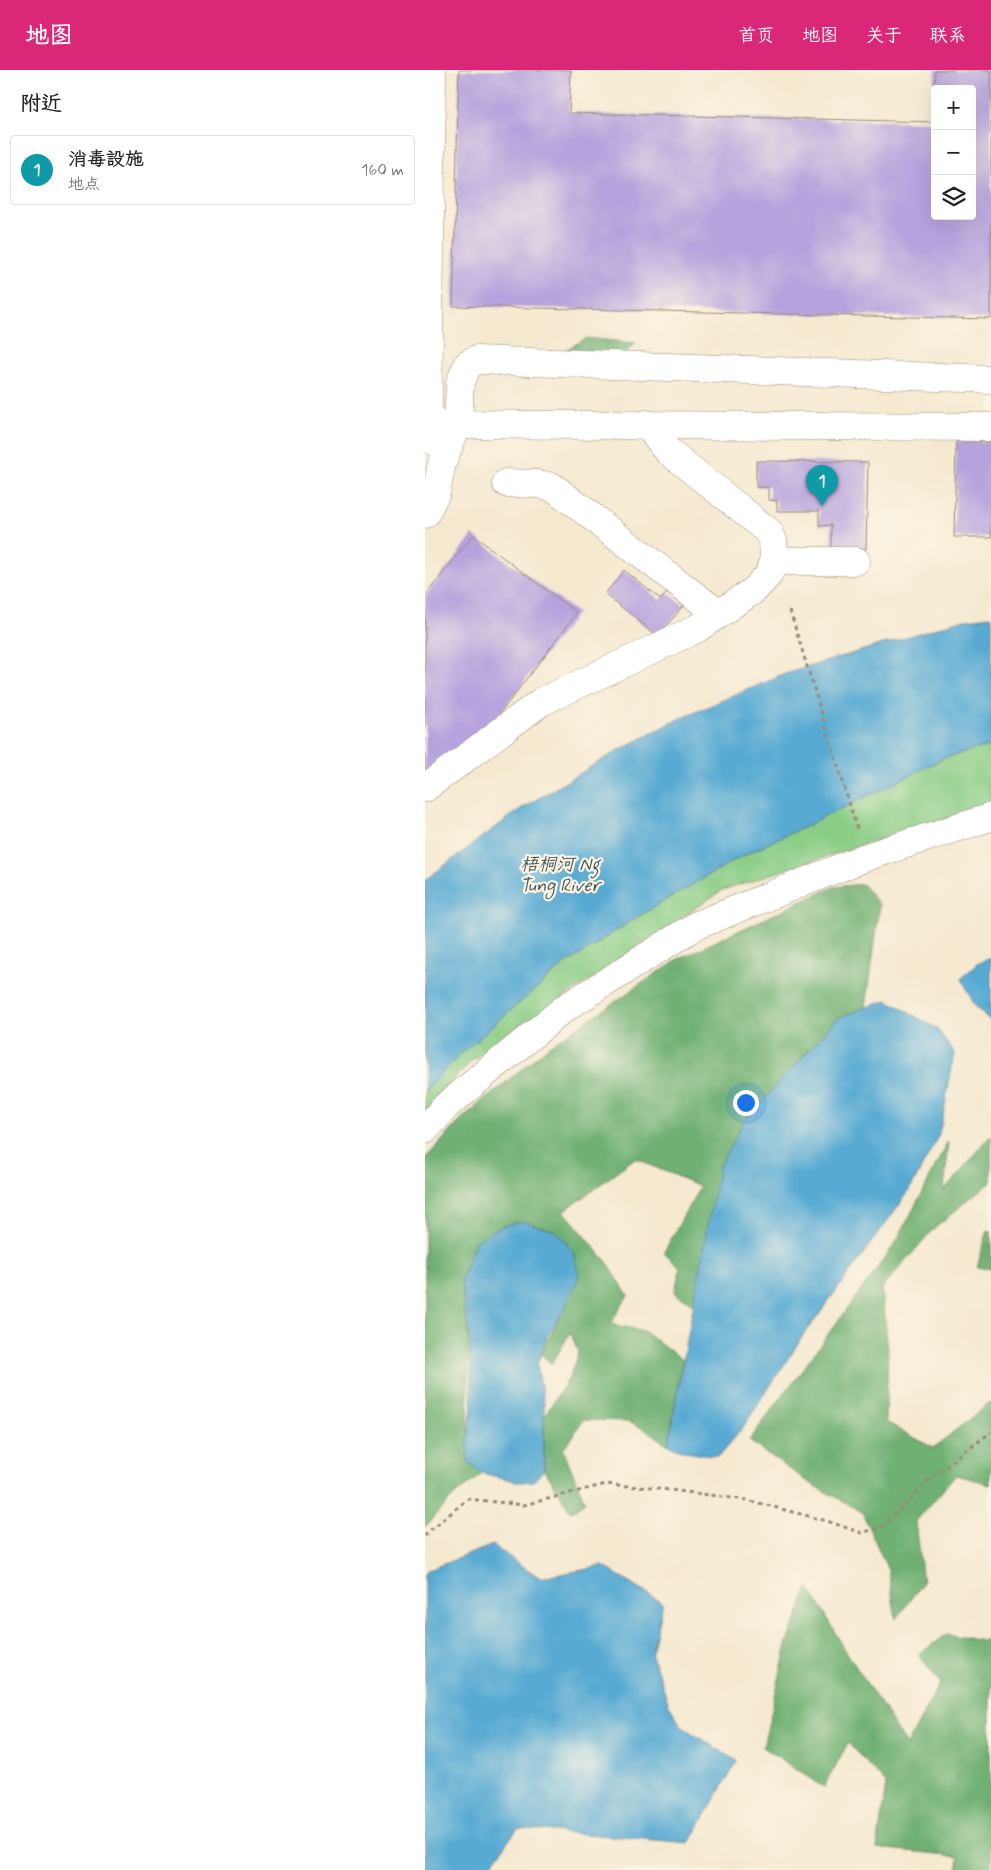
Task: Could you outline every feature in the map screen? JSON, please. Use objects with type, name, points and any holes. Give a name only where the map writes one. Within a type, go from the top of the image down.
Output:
[{"type":"street","points":[[432,70],[428,424],[442,464]]},
{"type":"street","points":[[425,514],[436,493],[442,464],[458,423],[460,382],[467,365],[475,360],[991,379]]},
{"type":"street","points":[[428,424],[991,427]]},
{"type":"street","points":[[425,788],[541,702],[699,628],[754,590],[769,574],[774,561],[773,540],[769,532],[668,451],[646,424]]},
{"type":"street","points":[[506,483],[538,484],[553,487],[719,614]]},
{"type":"street","points":[[774,561],[856,560]]},
{"type":"street","points":[[425,1130],[446,1106],[565,1008],[695,926],[866,857],[991,817]]},
{"type":"path","points":[[790,611],[858,832]]},
{"type":"path","points":[[425,1536],[468,1500],[524,1505],[606,1484],[747,1500],[827,1521],[862,1533],[883,1526],[933,1477],[991,1432]]},
{"type":"green space","points":[[586,338],[636,343],[622,357],[562,352]]},
{"type":"green space","points":[[991,745],[991,804],[722,890],[472,1060],[425,1112],[425,1091],[461,1053],[564,965],[637,917],[747,853],[943,759]]},
{"type":"green space","points":[[862,884],[880,905],[866,1008],[838,1018],[793,1066],[718,1175],[694,1305],[675,1292],[680,1267],[664,1252],[700,1186],[635,1159],[564,1211],[607,1262],[628,1296],[610,1324],[644,1331],[683,1360],[668,1445],[646,1429],[628,1421],[584,1420],[563,1449],[585,1502],[571,1512],[544,1469],[544,1416],[570,1377],[578,1352],[570,1333],[552,1364],[541,1354],[577,1282],[502,1226],[475,1243],[461,1281],[468,1329],[468,1462],[482,1473],[454,1496],[425,1527],[425,1159],[462,1119],[549,1046],[678,959],[833,887]]},
{"type":"green space","points":[[991,1136],[991,1182],[935,1227],[882,1288],[888,1349],[886,1422],[933,1448],[991,1402],[991,1484],[956,1475],[916,1521],[923,1582],[896,1619],[888,1570],[862,1512],[810,1483],[749,1441],[895,1244],[949,1141],[944,1190]]},
{"type":"green space","points":[[988,1230],[991,1232],[991,1269],[977,1267]]},
{"type":"green space","points":[[808,1587],[849,1656],[907,1745],[940,1683],[919,1655],[946,1634],[991,1641],[991,1870],[956,1870],[958,1856],[877,1848],[886,1784],[848,1743],[824,1787],[763,1747],[787,1645]]},
{"type":"water","name":"梧桐河 Ng Tung River","points":[[991,616],[991,745],[943,759],[747,853],[637,917],[564,965],[461,1053],[425,1091],[425,880],[519,810],[619,750],[679,719],[785,674],[965,619]]},
{"type":"water","points":[[991,958],[991,1020],[976,1007],[960,979],[978,963]]},
{"type":"water","points":[[887,1000],[937,1029],[955,1053],[939,1134],[910,1190],[802,1337],[743,1428],[718,1457],[685,1452],[668,1445],[719,1166],[744,1121],[838,1018]]},
{"type":"water","points":[[523,1221],[556,1231],[574,1253],[580,1276],[564,1310],[548,1335],[537,1364],[544,1403],[544,1469],[534,1481],[519,1482],[482,1473],[468,1462],[467,1442],[472,1406],[469,1336],[461,1281],[475,1242],[502,1226]]},
{"type":"water","points":[[493,1545],[540,1578],[603,1566],[663,1602],[651,1652],[669,1705],[681,1726],[736,1761],[690,1843],[518,1828],[487,1870],[425,1870],[425,1575],[428,1570]]},
{"type":"building","points":[[459,70],[571,70],[569,113],[931,122],[931,220],[976,220],[976,85],[934,85],[935,70],[991,70],[991,319],[453,306]]},
{"type":"building","points":[[956,442],[991,442],[991,537],[954,537]]},
{"type":"building","points":[[756,461],[868,462],[866,549],[831,549],[831,525],[819,526],[819,511],[777,511],[777,501],[769,500],[769,487],[756,487]]},
{"type":"building","points":[[473,535],[577,613],[494,721],[425,776],[425,596]]},
{"type":"building","points":[[624,570],[661,600],[667,592],[684,605],[658,636],[605,594]]},
{"type":"place","name":"消毒設施","points":[[822,506]]}]
